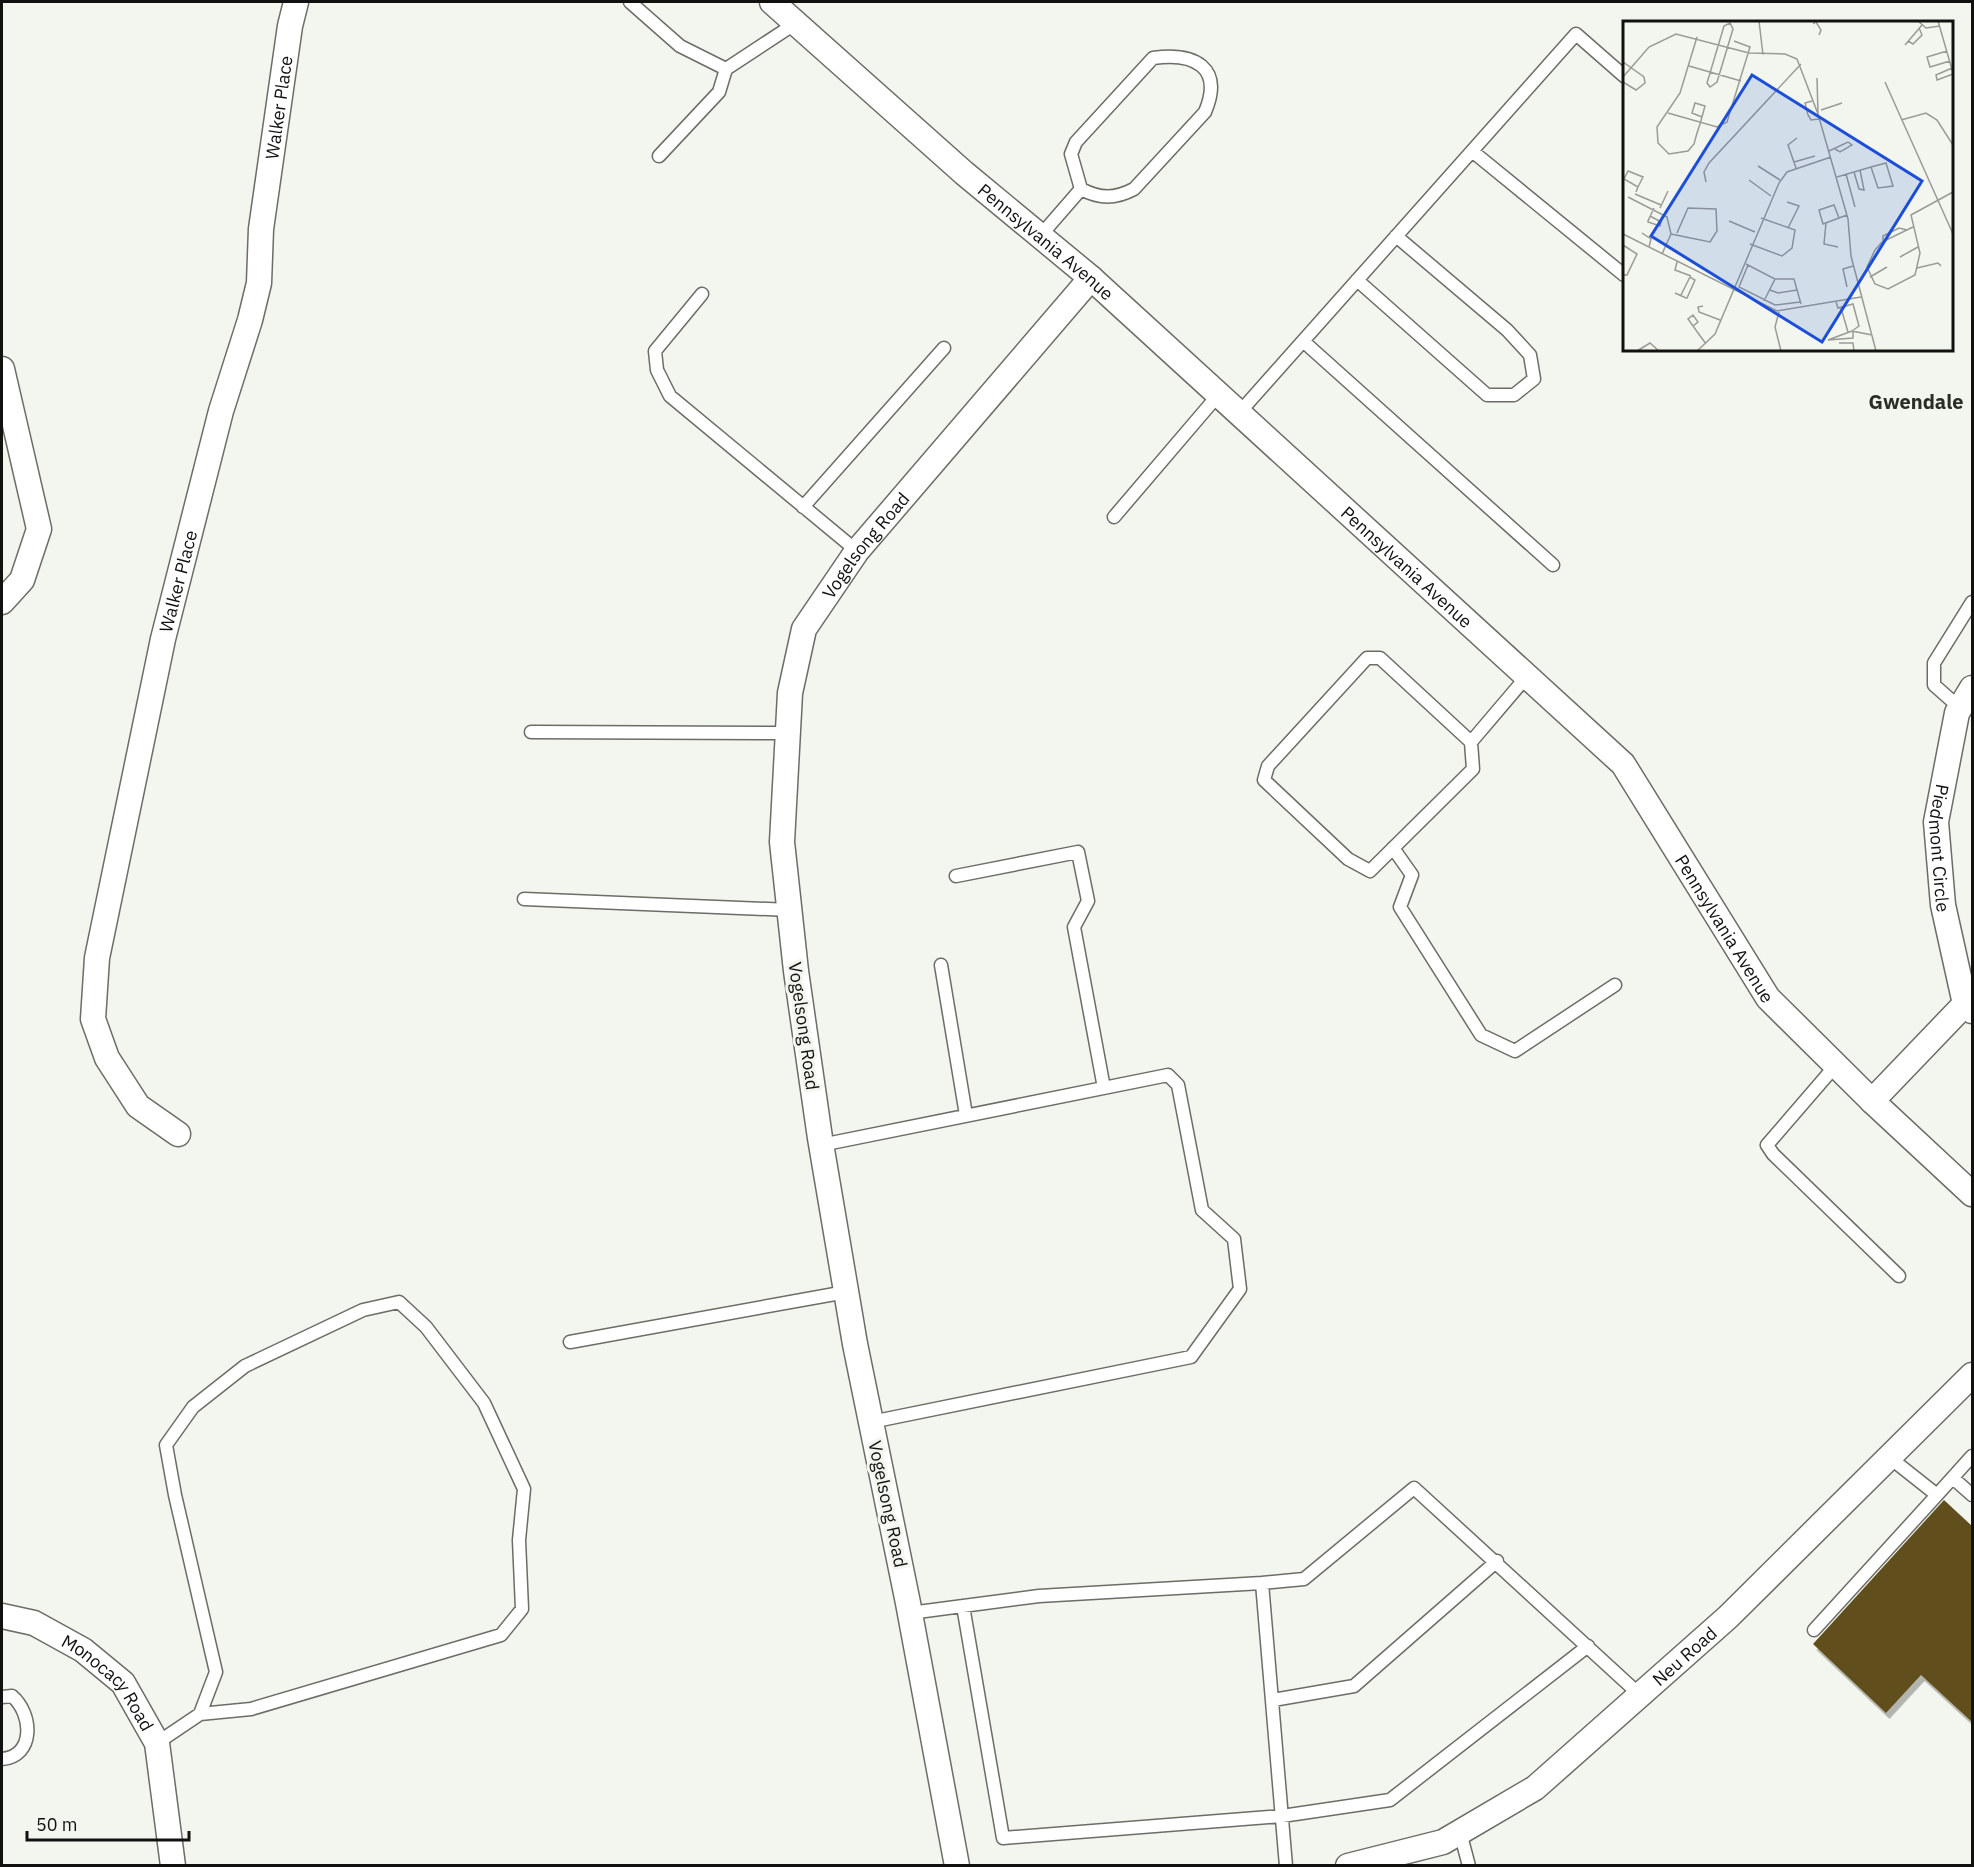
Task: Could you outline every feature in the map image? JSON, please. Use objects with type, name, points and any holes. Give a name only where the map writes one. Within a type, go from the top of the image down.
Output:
[{"type":"street","name":"Walker Place","points":[[178,1134],[138,1106],[107,1058],[93,1019],[97,958],[163,639],[222,411],[259,283],[266,195],[290,26],[296,2]]},
{"type":"street","name":"Pennsylvania Avenue","points":[[772,2],[964,173],[1091,278],[1623,764],[1768,998],[1872,1101],[1972,1194]]},
{"type":"street","name":"Vogelsong Road","points":[[957,1866],[910,1613],[846,1292],[821,1145],[782,842],[790,693],[804,629],[857,551],[1091,278]]},
{"type":"street","points":[[2,369],[39,529],[22,580],[2,602]]},
{"type":"street","name":"Piedmont Circle","points":[[1969,1007],[1943,905],[1936,822],[1956,713],[1972,688]]},
{"type":"street","points":[[1872,1101],[1969,1007]]},
{"type":"street","name":"Neu Road","points":[[1348,1866],[1443,1842],[1535,1788],[1728,1617],[1972,1375]]},
{"type":"street","name":"Monocacy Road","points":[[2,1616],[34,1623],[83,1650],[123,1683],[157,1743],[173,1866]]},
{"type":"lane","points":[[630,2],[680,46],[726,69]]},
{"type":"lane","points":[[659,156],[719,92],[726,69],[796,23]]},
{"type":"lane","points":[[1239,413],[1576,34],[1623,75]]},
{"type":"lane","points":[[1189,57],[1202,66],[1210,80],[1210,99],[1205,112],[1134,189],[1121,196],[1098,198],[1081,189],[1071,154],[1076,142],[1153,58],[1189,57]]},
{"type":"lane","points":[[1472,151],[1623,274]]},
{"type":"lane","points":[[1041,235],[1081,189]]},
{"type":"lane","points":[[1357,280],[1487,395],[1515,395],[1534,379],[1530,355],[1507,330],[1396,236]]},
{"type":"lane","points":[[702,294],[655,351],[657,370],[670,396],[857,551]]},
{"type":"lane","points":[[1303,341],[1553,565]]},
{"type":"lane","points":[[803,507],[944,348]]},
{"type":"lane","points":[[1114,517],[1219,394]]},
{"type":"lane","points":[[1960,708],[1934,685],[1934,663],[1972,602]]},
{"type":"lane","points":[[1367,658],[1380,658],[1471,742],[1473,769],[1370,871],[1348,859],[1264,780],[1268,766],[1367,658]]},
{"type":"lane","points":[[1471,742],[1528,675]]},
{"type":"lane","points":[[531,732],[787,733]]},
{"type":"lane","points":[[1393,848],[1412,875],[1400,907],[1481,1035],[1515,1051],[1614,985]]},
{"type":"lane","points":[[956,876],[1078,852],[1088,901],[1074,927],[1104,1088]]},
{"type":"lane","points":[[524,899],[790,910]]},
{"type":"lane","points":[[941,965],[966,1115]]},
{"type":"lane","points":[[1836,1065],[1767,1144],[1773,1154],[1899,1276]]},
{"type":"lane","points":[[821,1145],[1168,1075],[1178,1085],[1202,1210],[1234,1239],[1240,1289],[1191,1357],[871,1422]]},
{"type":"lane","points":[[570,1342],[846,1292]]},
{"type":"lane","points":[[157,1743],[201,1714],[251,1709],[501,1635],[522,1610],[519,1540],[524,1489],[484,1403],[426,1328],[399,1302],[363,1310],[245,1366],[193,1407],[166,1445],[175,1495],[216,1672],[201,1714]]},
{"type":"lane","points":[[1814,1630],[1954,1479],[1972,1456]]},
{"type":"lane","points":[[1890,1457],[1937,1496]]},
{"type":"lane","points":[[1954,1479],[1972,1495]]},
{"type":"lane","points":[[910,1613],[1039,1596],[1304,1579],[1414,1488],[1497,1561],[1640,1695]]},
{"type":"lane","points":[[1273,1700],[1354,1686],[1497,1561]]},
{"type":"lane","points":[[1262,1583],[1286,1866]]},
{"type":"lane","points":[[963,1606],[1003,1838],[1282,1816],[1390,1800],[1588,1646]]},
{"type":"lane","points":[[2,1696],[12,1696],[24,1707],[28,1740],[21,1752],[11,1758],[2,1759]]},
{"type":"lane","points":[[1460,1832],[1469,1866]]},
{"type":"building","points":[[1944,1500],[1972,1526],[1972,1722],[1921,1675],[1886,1713],[1813,1644]]},
{"type":"district","name":"Gwendale","points":[[1916,401]]}]
